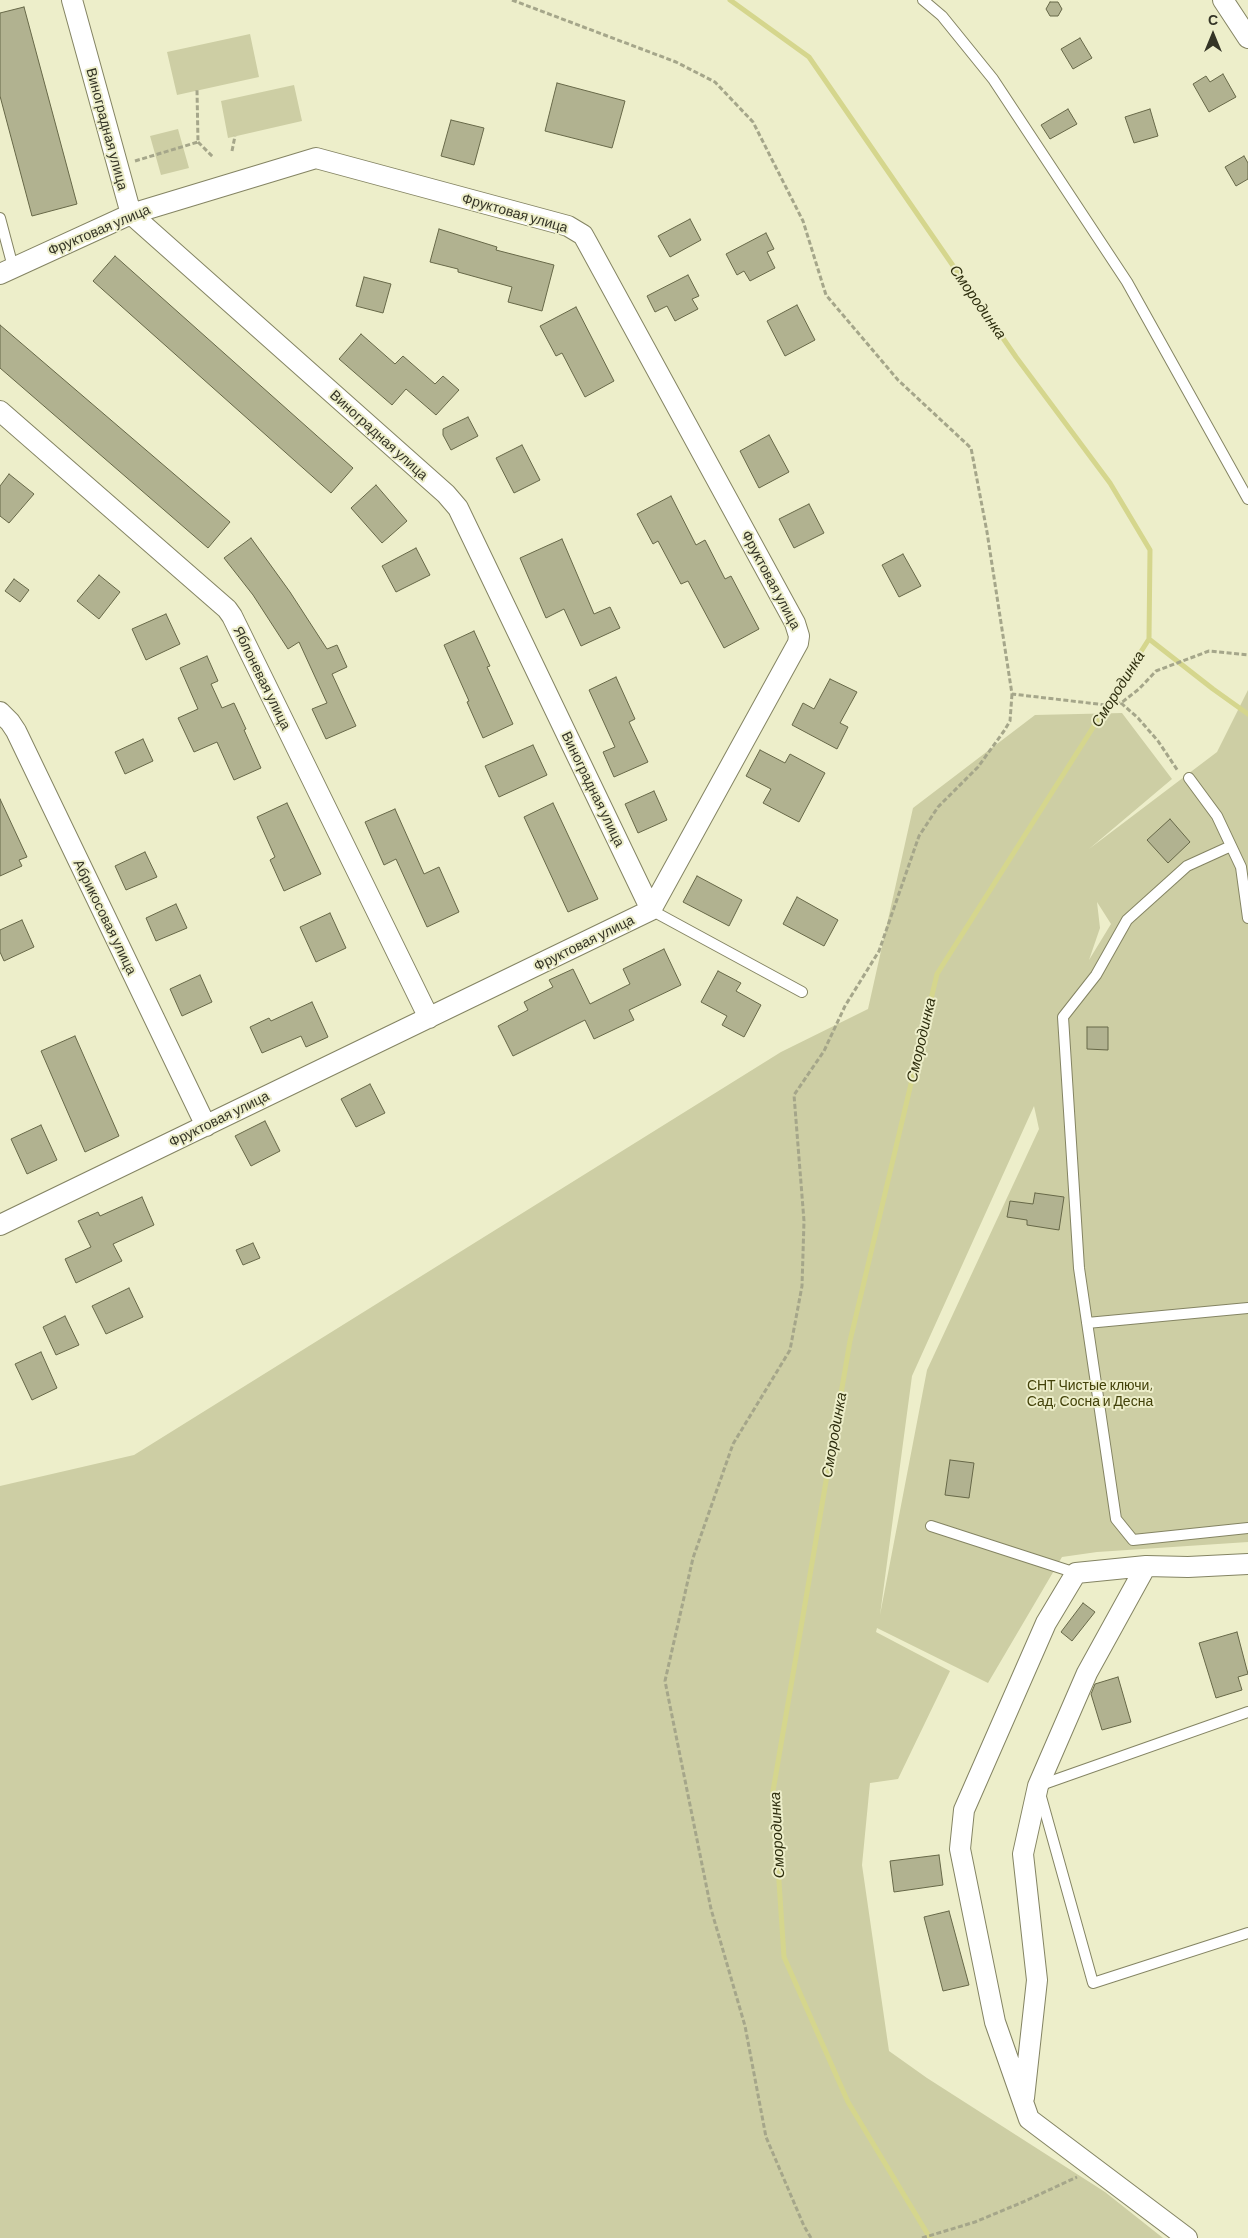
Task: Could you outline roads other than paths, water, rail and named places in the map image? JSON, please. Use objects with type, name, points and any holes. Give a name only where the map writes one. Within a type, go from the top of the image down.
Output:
[{"type":"street","name":"Виноградная улица","points":[[72,0],[131,214],[439,488],[458,508],[651,910]]},
{"type":"street","points":[[1223,0],[1248,38]]},
{"type":"street","name":"Фруктовая улица","points":[[0,1225],[651,910],[798,643],[799,636],[795,623],[582,236],[568,226],[316,158],[131,214],[7,270]]},
{"type":"street","name":"Яблоневая улица","points":[[0,411],[227,609],[232,616],[429,1018]]},
{"type":"street","name":"Абрикосовая улица","points":[[0,712],[16,731],[206,1126]]},
{"type":"street","points":[[1186,2238],[1029,2119],[995,2022],[960,1849],[964,1810],[1046,1623],[1076,1573],[1146,1566],[1188,1568],[1248,1564]]},
{"type":"street","points":[[1024,2104],[1037,1980],[1023,1854],[1038,1786],[1087,1673],[1146,1566]]},
{"type":"lane","points":[[923,0],[942,16],[993,79],[1127,282],[1248,499]]},
{"type":"lane","points":[[0,218],[7,270]]},
{"type":"lane","points":[[1189,778],[1216,816],[1241,867],[1248,918]]},
{"type":"lane","points":[[1231,846],[1187,866],[1127,920],[1096,975],[1063,1017],[1079,1268],[1116,1519],[1133,1540],[1248,1528]]},
{"type":"lane","points":[[651,910],[802,992]]},
{"type":"lane","points":[[1087,1323],[1248,1308]]},
{"type":"lane","points":[[931,1526],[1076,1573]]},
{"type":"lane","points":[[1248,1712],[1038,1786],[1093,1983],[1248,1933]]},
{"type":"waterway","name":"Смородинка","points":[[730,0],[809,57],[1016,357],[1110,483],[1150,550],[1149,639],[937,974],[850,1341],[773,1791],[784,1957],[848,2102],[930,2238]]},
{"type":"waterway","points":[[1149,639],[1248,714]]},
{"type":"park label","name":"СНТ Чистые ключи, Сад, Сосна и Десна","points":[[1090,1394]]}]
